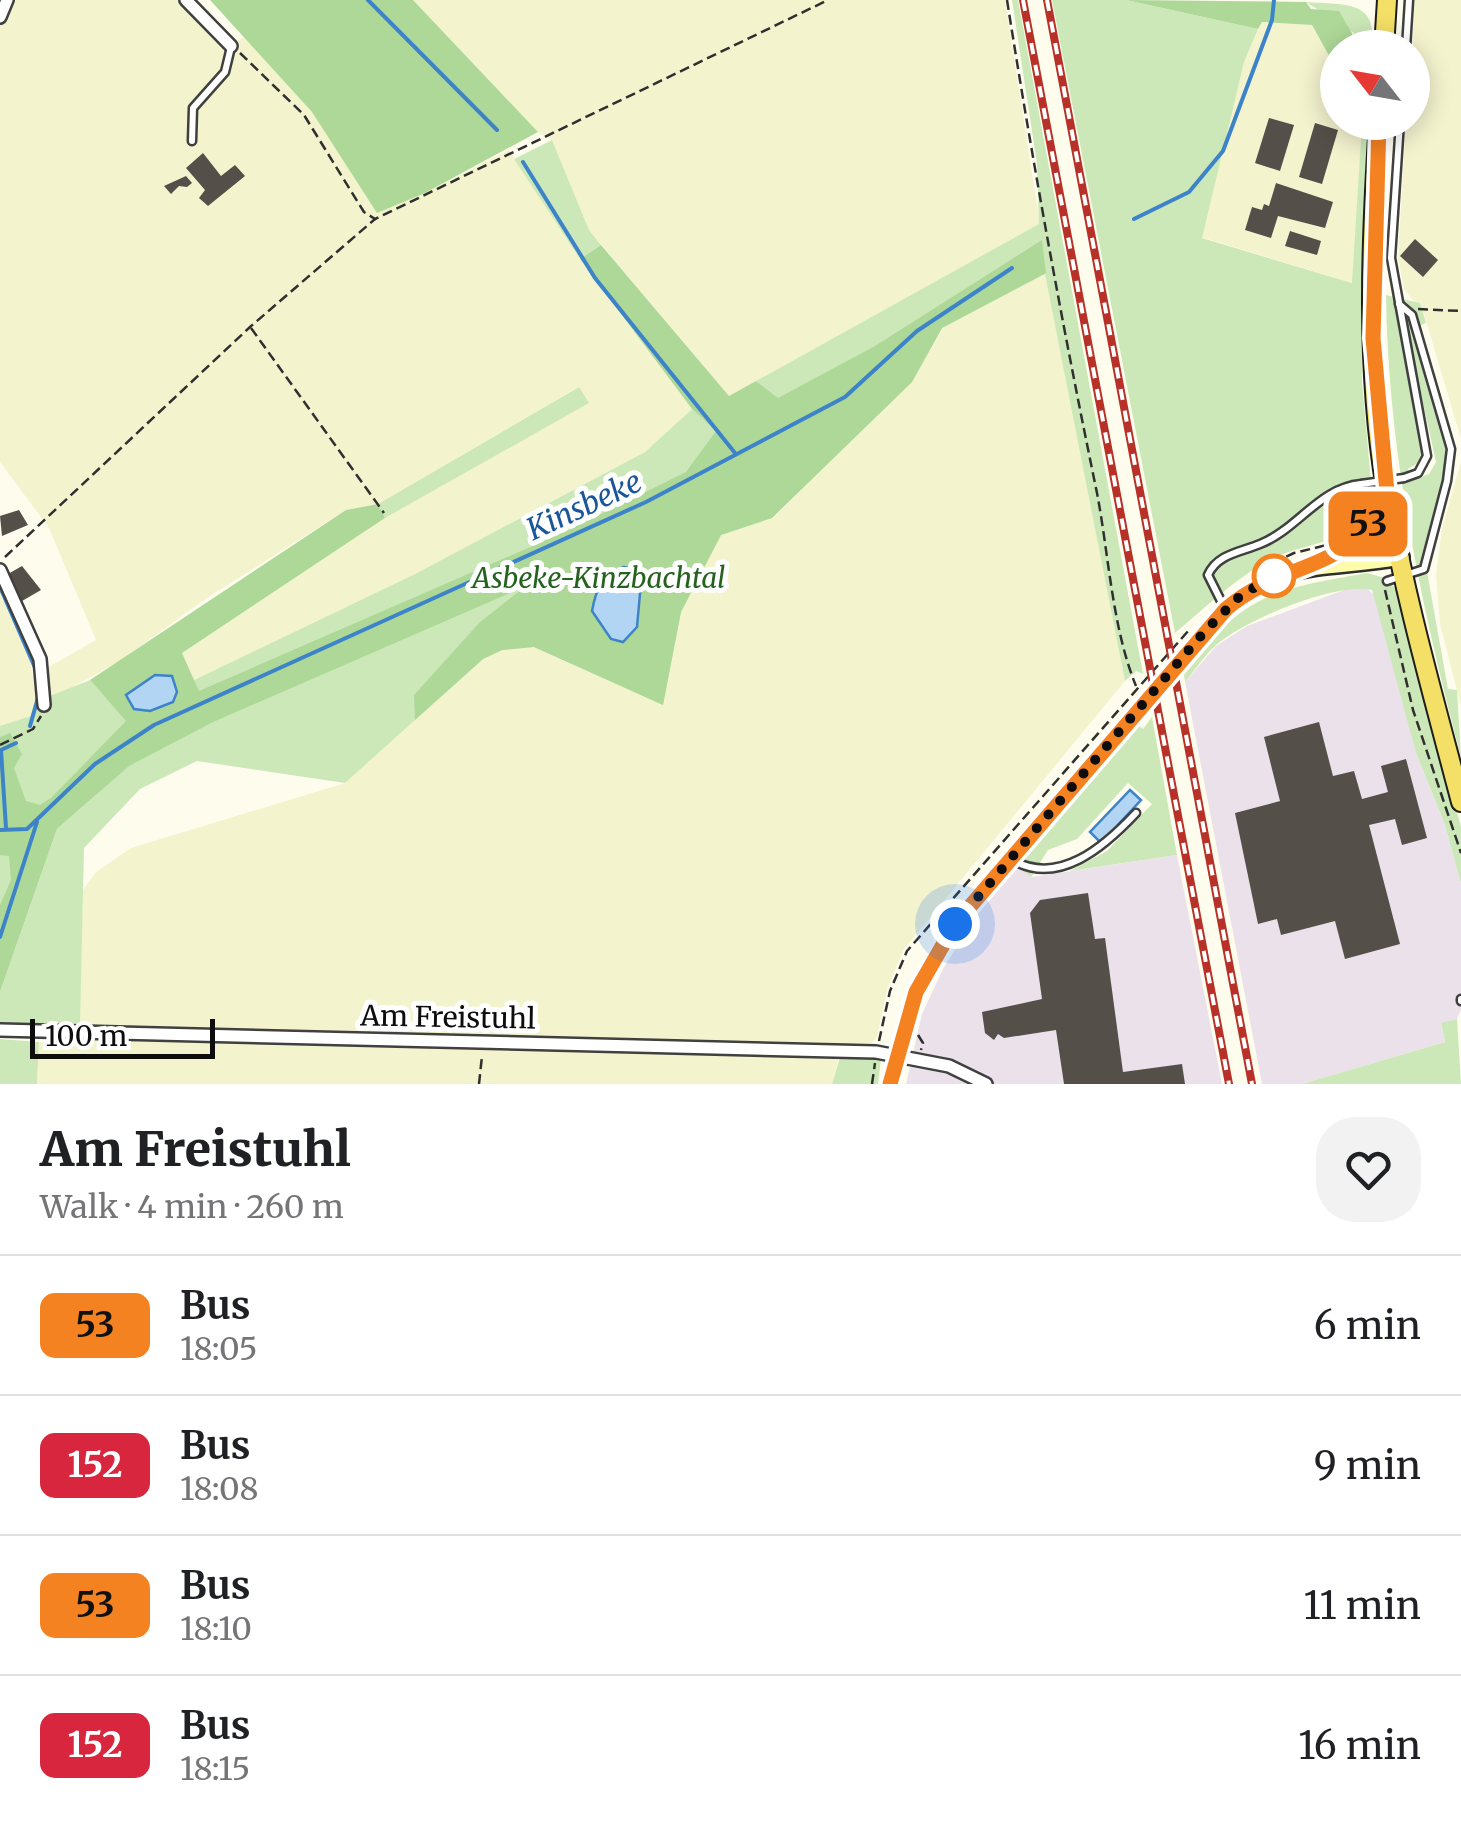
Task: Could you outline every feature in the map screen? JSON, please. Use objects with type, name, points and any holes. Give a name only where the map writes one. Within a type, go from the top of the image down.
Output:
[{"type":"main road","points":[[1385,30],[1387,0]]},
{"type":"main road","points":[[1378,140],[1373,338],[1387,492],[1398,564],[1461,802]]},
{"type":"main road","points":[[1332,558],[1378,512],[1387,492]]},
{"type":"main road","points":[[890,1084],[895,1054],[916,992],[937,952],[1140,695],[1226,609],[1270,578],[1332,558],[1398,564]]},
{"type":"street","points":[[0,17],[7,0]]},
{"type":"street","points":[[186,0],[231,46]]},
{"type":"street","points":[[0,570],[40,660],[44,705]]},
{"type":"street","name":"Am Freistuhl","points":[[0,1030],[876,1052],[949,1066],[986,1084]]},
{"type":"lane","points":[[1407,30],[1409,0]]},
{"type":"lane","points":[[192,141],[193,108],[225,72],[231,46]]},
{"type":"lane","points":[[1226,609],[1210,586],[1208,576],[1217,562],[1277,535],[1339,488],[1418,473],[1427,456],[1392,258],[1399,140]]},
{"type":"lane","points":[[1398,303],[1406,309],[1451,449],[1424,569],[1398,564]]},
{"type":"lane","points":[[1010,858],[1027,869],[1066,864],[1104,848],[1136,812]]},
{"type":"path","points":[[0,561],[250,327],[374,219],[828,0]]},
{"type":"path","points":[[1008,0],[1043,227],[1113,572],[1126,660],[1140,695]]},
{"type":"path","points":[[231,46],[292,100],[321,138],[364,212],[374,219]]},
{"type":"path","points":[[1406,309],[1461,312]]},
{"type":"path","points":[[250,327],[384,513]]},
{"type":"path","points":[[1398,564],[1384,586],[1414,710],[1461,853]]},
{"type":"path","points":[[872,1084],[890,991],[907,951],[1140,695],[1179,640]]},
{"type":"path","points":[[0,745],[33,730],[44,705]]},
{"type":"path","points":[[479,1084],[484,1042]]},
{"type":"shaded area","points":[[1367,588],[1377,598],[1416,753],[1445,825],[1461,884],[1461,1010],[1457,1019],[1441,1024],[1445,1042],[1302,1084],[1262,1084],[1185,682],[1216,646],[1247,626],[1347,589]]},
{"type":"shaded area","points":[[1177,855],[1222,1084],[906,1084],[922,1014],[943,969],[982,906],[1016,865],[1032,877]]},
{"type":"green space","points":[[0,0],[178,0],[228,46],[246,36],[312,112],[425,193],[509,150],[580,259],[692,409],[645,452],[415,574],[194,680],[182,653],[385,518],[588,403],[578,387],[378,504],[346,510],[207,598],[118,662],[49,700],[47,668],[96,640],[49,528],[0,462]]},
{"type":"green space","points":[[210,0],[413,0],[538,132],[425,193],[377,213],[312,112]]},
{"type":"green space","points":[[413,0],[1005,0],[1040,224],[729,396],[589,230],[552,140],[538,132]]},
{"type":"green space","name":"Asbeke-Kinzbachtal","points":[[1012,0],[1018,0],[1143,674],[1136,671],[1125,681],[1045,274],[942,328],[912,382],[772,518],[721,535],[681,612],[663,705],[534,647],[502,650],[483,659],[345,783],[197,761],[140,789],[84,848],[80,1026],[0,1025],[0,992],[57,829],[97,794],[48,812],[0,937],[0,726],[34,715],[35,702],[90,680],[107,699],[194,680],[415,574],[645,452],[692,409],[717,431],[772,395],[756,381],[1039,224],[1037,164]]},
{"type":"green space","points":[[1052,0],[1126,0],[1258,29],[1244,62],[1202,238],[1352,283],[1361,140],[1368,140],[1362,382],[1372,493],[1365,511],[1343,534],[1262,564],[1175,633]]},
{"type":"green space","points":[[1126,0],[1306,2],[1311,9],[1339,11],[1350,30],[1320,30],[1320,39],[1312,25],[1262,22],[1258,29]]},
{"type":"green space","points":[[1414,0],[1461,0],[1461,439],[1424,314],[1404,289],[1398,258],[1405,140],[1430,140],[1430,30],[1414,30]]},
{"type":"green space","points":[[1306,2],[1357,8],[1370,21],[1372,30],[1349,30]]},
{"type":"green space","points":[[1261,22],[1312,25],[1320,39],[1320,140],[1361,140],[1353,283],[1201,237],[1244,62]]},
{"type":"green space","points":[[552,140],[589,230],[601,245],[580,259],[514,159]]},
{"type":"green space","name":"Asbeke-Kinzbachtal","points":[[1042,240],[1046,273],[942,328],[912,382],[772,518],[721,535],[681,612],[663,705],[534,647],[502,650],[483,659],[415,720],[414,695],[480,622],[526,586],[213,722],[129,766],[57,829],[0,992],[0,905],[11,880],[9,856],[0,855],[0,737],[10,733],[22,754],[14,768],[26,801],[40,805],[51,798],[126,721],[90,680],[346,510],[378,504],[385,518],[182,653],[199,691],[567,531],[686,472],[716,431],[692,409],[580,259],[601,245],[729,396],[756,381],[778,398],[875,346]],"holes":[[[610,571],[642,571],[637,627],[592,611],[596,591]]]},
{"type":"green space","points":[[1046,273],[1125,681],[904,949],[887,989],[877,1037],[871,1043],[842,1044],[832,1084],[37,1084],[39,1042],[79,1042],[83,890],[96,872],[131,848],[345,783],[483,659],[502,650],[534,647],[663,705],[681,612],[721,535],[773,518],[912,382],[942,328]]},
{"type":"green space","points":[[1386,295],[1420,303],[1426,323],[1415,328],[1449,449],[1424,555],[1448,689],[1457,690],[1461,757],[1409,528],[1388,354]],"holes":[[[1407,331],[1436,462],[1429,474],[1410,481],[1408,469],[1421,461],[1422,445],[1401,335]]]},
{"type":"green space","points":[[579,387],[589,403],[385,518],[378,504]]},
{"type":"green space","points":[[1461,462],[1461,706],[1440,624],[1436,575],[1442,529]]},
{"type":"green space","points":[[1367,573],[1385,578],[1396,589],[1461,827],[1461,884],[1445,825],[1416,753],[1372,590],[1313,597],[1268,615],[1216,645],[1185,682],[1183,669],[1245,610],[1307,584]]},
{"type":"green space","points":[[0,593],[30,661],[38,707],[31,722],[0,737]]},
{"type":"green space","points":[[1152,717],[1177,855],[1070,871],[1107,851],[1152,804],[1128,783],[1077,839],[1048,850],[1031,877],[1016,865],[1137,724],[1143,729]]},
{"type":"green space","points":[[1457,1019],[1461,1084],[1302,1084],[1445,1042],[1441,1023]]},
{"type":"green space","points":[[0,1039],[39,1042],[37,1084],[0,1084]]},
{"type":"green space","points":[[840,1057],[881,1059],[878,1084],[832,1084]]},
{"type":"water","points":[[624,567],[642,571],[637,627],[623,642],[611,639],[592,611],[601,583]]},
{"type":"water","points":[[155,675],[172,676],[177,692],[173,702],[150,711],[134,709],[126,695]]},
{"type":"water","points":[[1130,790],[1141,800],[1101,843],[1090,832]]},
{"type":"building","points":[[1269,118],[1294,125],[1280,171],[1255,163]]},
{"type":"building","points":[[1315,123],[1320,125],[1320,140],[1335,140],[1322,184],[1299,177]]},
{"type":"building","points":[[203,153],[221,176],[235,165],[245,176],[208,206],[199,198],[205,190],[186,168]]},
{"type":"building","points":[[186,176],[192,183],[187,187],[179,186],[171,194],[164,186]]},
{"type":"building","points":[[1276,183],[1333,202],[1325,228],[1278,216],[1271,238],[1245,230],[1252,207],[1262,210],[1264,204],[1269,206]]},
{"type":"building","points":[[1290,231],[1321,241],[1317,255],[1285,246]]},
{"type":"building","points":[[1415,239],[1438,260],[1423,277],[1400,256]]},
{"type":"building","points":[[19,510],[28,525],[2,536],[0,516]]},
{"type":"building","points":[[22,566],[41,590],[22,601],[8,574]]},
{"type":"building","points":[[1319,722],[1333,776],[1354,771],[1362,799],[1388,792],[1381,766],[1406,759],[1427,838],[1402,845],[1395,819],[1369,825],[1400,944],[1345,959],[1335,921],[1281,935],[1277,919],[1258,924],[1235,813],[1280,801],[1264,737]]},
{"type":"building","points":[[1088,893],[1095,939],[1105,938],[1123,1072],[1182,1064],[1185,1084],[1064,1084],[1056,1030],[1004,1038],[998,1034],[994,1040],[985,1033],[982,1012],[1042,999],[1030,913],[1040,900]]},
{"type":"waterway","points":[[368,0],[497,130]]},
{"type":"waterway","name":"Kinsbeke","points":[[1134,219],[1189,192],[1223,151],[1272,20],[1274,0]]},
{"type":"waterway","points":[[523,162],[595,278],[735,453]]},
{"type":"waterway","name":"Kinsbeke","points":[[0,830],[27,829],[95,764],[154,725],[646,502],[845,397],[917,331],[1012,268]]},
{"type":"waterway","points":[[0,587],[36,670]]},
{"type":"waterway","points":[[30,726],[39,694]]},
{"type":"waterway","points":[[6,828],[1,750],[16,743]]},
{"type":"waterway","points":[[0,937],[37,822]]},
{"type":"railway","points":[[1023,0],[1229,1084]]},
{"type":"railway","points":[[1047,0],[1252,1084]]},
{"type":"bus line","name":"53","points":[[890,1084],[895,1054],[916,992],[937,952],[973,900],[1226,609],[1270,578],[1324,563],[1341,552],[1378,512],[1387,492],[1373,338],[1378,140]]},
{"type":"route","points":[[955,924],[1183,655],[1240,596],[1274,576]]}]
